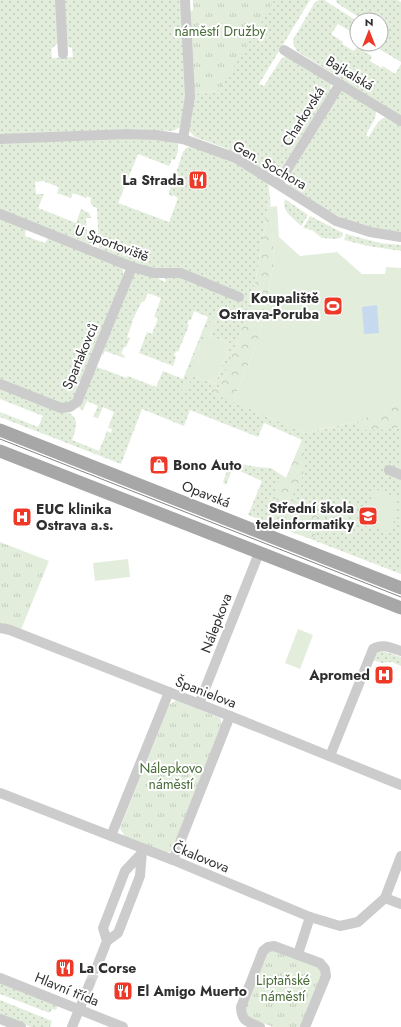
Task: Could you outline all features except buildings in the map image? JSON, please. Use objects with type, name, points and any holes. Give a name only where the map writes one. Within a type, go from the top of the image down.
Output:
[{"type":"main road","name":"Opavská","points":[[0,430],[401,588]]},
{"type":"main road","points":[[0,451],[401,608]]},
{"type":"street","points":[[60,0],[62,54]]},
{"type":"street","points":[[183,139],[190,96],[185,0]]},
{"type":"street","name":"Bajkalská","points":[[284,50],[401,121]]},
{"type":"street","name":"Charkovská","points":[[278,184],[340,84]]},
{"type":"street","name":"Gen. Sochora","points":[[0,139],[127,134],[156,135],[183,139],[236,158],[336,221],[370,232],[401,237]]},
{"type":"street","name":"U Sportoviště","points":[[0,214],[132,268],[154,273],[181,273],[239,297]]},
{"type":"street","name":"Spartakovců","points":[[0,384],[61,408],[70,407],[77,402],[132,268]]},
{"type":"street","points":[[389,470],[401,474]]},
{"type":"street","name":"Nálepkova","points":[[199,704],[259,553]]},
{"type":"street","name":"Španielova","points":[[0,628],[10,630],[169,692],[401,785]]},
{"type":"street","points":[[330,756],[373,649],[379,646],[386,646],[401,651]]},
{"type":"street","points":[[111,836],[169,692]]},
{"type":"street","points":[[173,860],[230,716]]},
{"type":"street","name":"Čkalovova","points":[[1,797],[111,836],[142,851],[173,860],[310,917],[340,926],[358,922],[385,898]]},
{"type":"street","points":[[107,941],[103,928],[125,871],[142,851]]},
{"type":"street","points":[[96,969],[107,941],[118,933],[140,876],[142,851]]},
{"type":"street","points":[[401,856],[385,898],[401,904]]},
{"type":"street","points":[[298,954],[310,917]]},
{"type":"street","points":[[260,1027],[245,1021],[241,1014],[241,1007],[263,951],[268,947],[274,946],[320,963],[324,969],[326,976],[305,1027]]},
{"type":"street","name":"Hlavní třída","points":[[0,978],[123,1027]]},
{"type":"street","points":[[72,1027],[90,983]]},
{"type":"street","points":[[0,1019],[20,1027]]},
{"type":"green space","points":[[0,0],[56,0],[58,43],[51,49],[52,58],[73,57],[72,48],[67,46],[62,0],[182,0],[186,91],[180,127],[173,131],[129,129],[0,135]]},
{"type":"green space","name":"náměstí Družby","points":[[193,0],[274,0],[220,89],[217,91],[192,94],[188,14],[193,10]]},
{"type":"green space","points":[[274,0],[310,0],[259,84],[264,86],[281,59],[287,55],[330,82],[331,86],[330,91],[281,169],[275,173],[268,173],[228,149],[195,137],[188,130],[192,94],[217,91]]},
{"type":"green space","points":[[324,0],[349,16],[349,30],[338,24],[331,34],[343,42],[342,44],[349,48],[349,52],[365,52],[372,56],[370,61],[381,68],[383,66],[395,74],[401,64],[401,116],[297,51],[293,41],[294,38],[315,2]]},
{"type":"green space","points":[[336,0],[398,0],[401,2],[401,62],[384,52],[389,52],[389,12],[351,12],[337,3]]},
{"type":"green space","points":[[342,90],[376,109],[374,119],[366,135],[369,137],[377,124],[385,117],[388,116],[401,123],[401,232],[378,229],[346,220],[314,202],[291,187],[287,182],[286,176]]},
{"type":"green space","points":[[127,136],[178,141],[178,151],[175,160],[172,159],[169,166],[138,154],[118,203],[169,222],[178,198],[173,195],[172,197],[169,194],[169,191],[174,182],[183,152],[186,148],[195,145],[228,158],[268,181],[270,198],[251,306],[219,388],[209,391],[305,433],[358,421],[401,402],[401,574],[248,515],[262,481],[233,468],[226,485],[223,482],[229,466],[234,463],[271,468],[286,478],[302,440],[264,423],[258,437],[190,410],[184,426],[142,409],[121,464],[0,417],[0,412],[38,427],[43,416],[0,399],[0,387],[71,414],[76,423],[72,440],[99,451],[107,431],[111,433],[112,429],[108,428],[114,412],[103,407],[98,418],[93,417],[98,406],[87,401],[83,410],[80,409],[78,405],[97,367],[127,378],[128,376],[156,387],[163,371],[183,379],[208,317],[194,311],[191,320],[189,320],[187,324],[189,325],[178,352],[176,351],[174,355],[176,357],[173,366],[139,353],[147,332],[152,334],[158,318],[154,317],[161,298],[148,293],[144,302],[142,301],[132,321],[127,337],[130,338],[121,354],[125,356],[124,358],[105,351],[103,355],[102,354],[133,272],[145,272],[165,282],[166,279],[99,248],[97,208],[92,206],[91,198],[87,196],[86,198],[73,193],[71,198],[57,193],[59,187],[43,181],[35,182],[36,194],[44,194],[38,208],[76,223],[81,209],[89,213],[91,218],[86,218],[87,234],[92,234],[93,240],[89,244],[0,210],[0,143]],"holes":[[[215,318],[214,321],[216,322],[210,336],[231,344],[215,384],[193,375],[194,356]]]},
{"type":"green space","points":[[270,198],[274,262],[259,338],[233,402],[209,391],[219,388],[251,306]]},
{"type":"green space","points":[[285,199],[308,215],[301,226],[286,211],[284,204]]},
{"type":"green space","name":"Koupaliště Ostrava-Poruba","points":[[277,206],[279,237],[300,256],[337,252],[362,274],[385,274],[386,267],[401,268],[401,402],[358,421],[305,433],[233,402],[259,338],[274,262],[270,207]]},
{"type":"green space","points":[[0,215],[26,228],[25,236],[45,243],[49,237],[121,266],[123,270],[123,277],[72,402],[62,405],[0,381]]},
{"type":"green space","points":[[310,216],[343,233],[342,237],[336,239],[322,238],[312,230],[303,228]]},
{"type":"green space","points":[[346,234],[380,243],[401,245],[401,251],[368,246],[344,240]]},
{"type":"green space","points":[[212,317],[215,318],[214,321],[216,322],[210,336],[231,344],[215,384],[193,375],[185,394],[181,392],[195,358],[194,357]]},
{"type":"green space","points":[[401,402],[401,426],[372,430],[358,428],[358,421]]},
{"type":"green space","points":[[302,440],[304,452],[303,475],[292,498],[295,503],[306,501],[310,502],[314,507],[317,521],[309,527],[310,530],[317,536],[313,538],[295,533],[284,526],[282,522],[287,515],[275,493],[275,489],[282,475],[286,478]]},
{"type":"green space","points":[[375,489],[396,497],[397,513],[390,532],[362,522]]},
{"type":"green space","points":[[0,542],[49,561],[20,632],[0,625]]},
{"type":"green space","points":[[128,559],[130,577],[95,581],[93,563]]},
{"type":"green space","points":[[298,629],[313,635],[300,669],[285,663]]},
{"type":"green space","points":[[379,651],[401,657],[401,666],[392,662],[382,663],[370,659]]},
{"type":"green space","name":"Nálepkovo náměstí","points":[[176,700],[220,718],[222,725],[173,847],[170,852],[163,853],[126,839],[120,828],[169,705]]},
{"type":"green space","name":"Liptaňské náměstí","points":[[269,948],[316,964],[323,973],[302,1027],[273,1027],[246,1016],[244,1010]]},
{"type":"green space","points":[[0,983],[58,1005],[56,1010],[52,1009],[50,1013],[0,994]]},
{"type":"green space","points":[[0,1000],[52,1021],[50,1027],[31,1027],[0,1015]]},
{"type":"water","points":[[377,305],[379,333],[364,334],[362,307]]},
{"type":"tunnel","points":[[90,983],[96,969]]},
{"type":"tram line","points":[[0,439],[401,597]]},
{"type":"place","name":"La Strada","points":[[198,180]]},
{"type":"place","name":"Koupaliště Ostrava-Poruba","points":[[333,306]]},
{"type":"place","name":"Bono Auto","points":[[159,465]]},
{"type":"place","name":"Střední škola teleinformatiky","points":[[368,516]]},
{"type":"place","name":"EUC klinika Ostrava a.s.","points":[[22,517]]},
{"type":"place","name":"Apromed","points":[[384,675]]},
{"type":"place","name":"La Corse","points":[[65,968]]},
{"type":"place","name":"El Amigo Muerto","points":[[123,991]]}]
